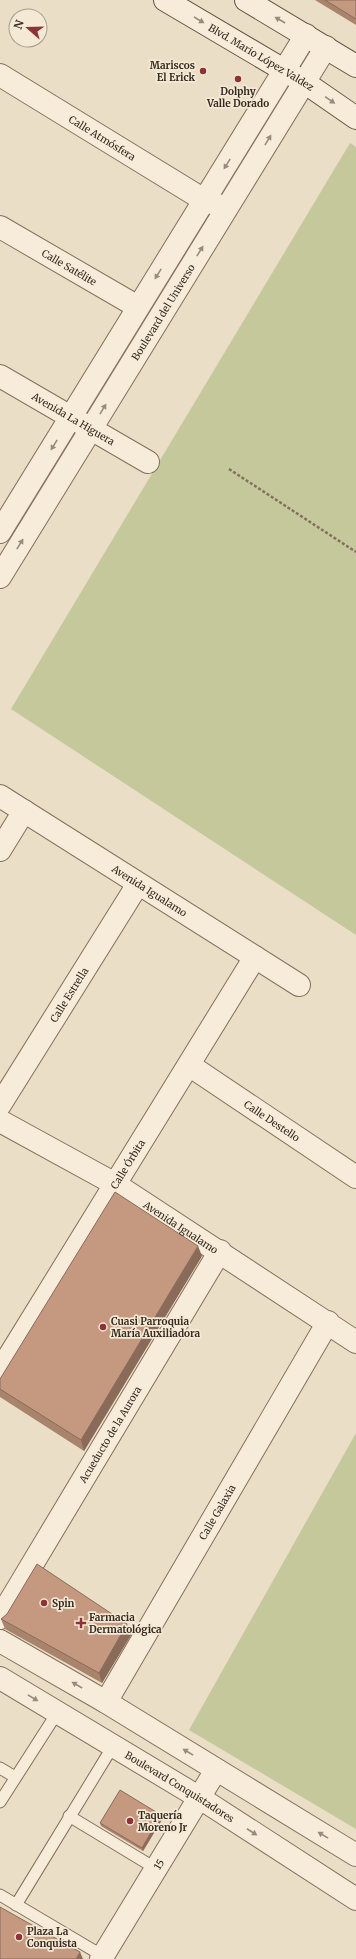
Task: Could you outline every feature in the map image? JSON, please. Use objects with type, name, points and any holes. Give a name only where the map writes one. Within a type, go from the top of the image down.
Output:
[{"type":"street","name":"Blvd. Mario López Valdez","points":[[165,0],[304,82],[356,118]]},
{"type":"street","points":[[246,0],[356,66]]},
{"type":"street","points":[[0,532],[306,35]]},
{"type":"street","name":"Boulevard del Universo","points":[[0,577],[326,47]]},
{"type":"street","name":"Calle Atmósfera","points":[[0,75],[204,200],[226,208]]},
{"type":"street","name":"Calle Satélite","points":[[0,227],[138,307]]},
{"type":"street","name":"Avenida La Higuera","points":[[0,376],[148,462]]},
{"type":"street","name":"Avenida Igualamo","points":[[0,796],[299,985]]},
{"type":"street","points":[[0,850],[24,811]]},
{"type":"street","name":"Calle Estrella","points":[[0,1105],[138,884]]},
{"type":"street","name":"Calle Órbita","points":[[0,1371],[255,957]]},
{"type":"street","name":"Calle Destello","points":[[189,1065],[356,1176]]},
{"type":"street","name":"Avenida Igualamo","points":[[0,1121],[115,1184],[220,1251],[356,1342]]},
{"type":"street","name":"Acueducto de la Aurora","points":[[0,1618],[220,1251]]},
{"type":"street","name":"Calle Galaxia","points":[[106,1702],[328,1322]]},
{"type":"street","points":[[0,1641],[106,1702],[356,1855]]},
{"type":"street","name":"Boulevard Conquistadores","points":[[0,1678],[200,1798],[356,1899]]},
{"type":"street","name":"15","points":[[102,1958],[155,1868],[200,1798],[216,1770]]},
{"type":"lane","points":[[0,1802],[57,1713]]},
{"type":"lane","points":[[16,1905],[113,1746]]},
{"type":"lane","points":[[0,1768],[15,1777]]},
{"type":"lane","points":[[69,1816],[155,1868]]},
{"type":"lane","points":[[0,1895],[102,1958]]},
{"type":"path","points":[[229,469],[356,552]]},
{"type":"green space","points":[[350,143],[356,147],[356,935],[11,709]]},
{"type":"green space","points":[[356,1433],[356,1829],[189,1730]]},
{"type":"building","points":[[325,0],[356,0],[356,19]]},
{"type":"building","name":"Cuasi Parroquia María Auxiliadora","points":[[115,1192],[198,1246],[81,1440],[0,1389],[0,1379]]},
{"type":"building","points":[[37,1564],[127,1624],[99,1673],[1,1619],[7,1614]]},
{"type":"building","points":[[120,1790],[161,1815],[142,1848],[100,1823]]},
{"type":"building","name":"Plaza La Conquista","points":[[0,1907],[80,1952],[76,1959],[0,1959]]},
{"type":"place","name":"Mariscos El Erick","points":[[203,71]]},
{"type":"place","name":"Dolphy Valle Dorado","points":[[238,79]]},
{"type":"place","name":"Cuasi Parroquia María Auxiliadora","points":[[103,1327]]},
{"type":"place","name":"Spin","points":[[44,1603]]},
{"type":"place","name":"Farmacia Dermatológica","points":[[81,1623]]},
{"type":"place","name":"Taquería Moreno Jr","points":[[130,1821]]},
{"type":"place","name":"Plaza La Conquista","points":[[19,1937]]}]
